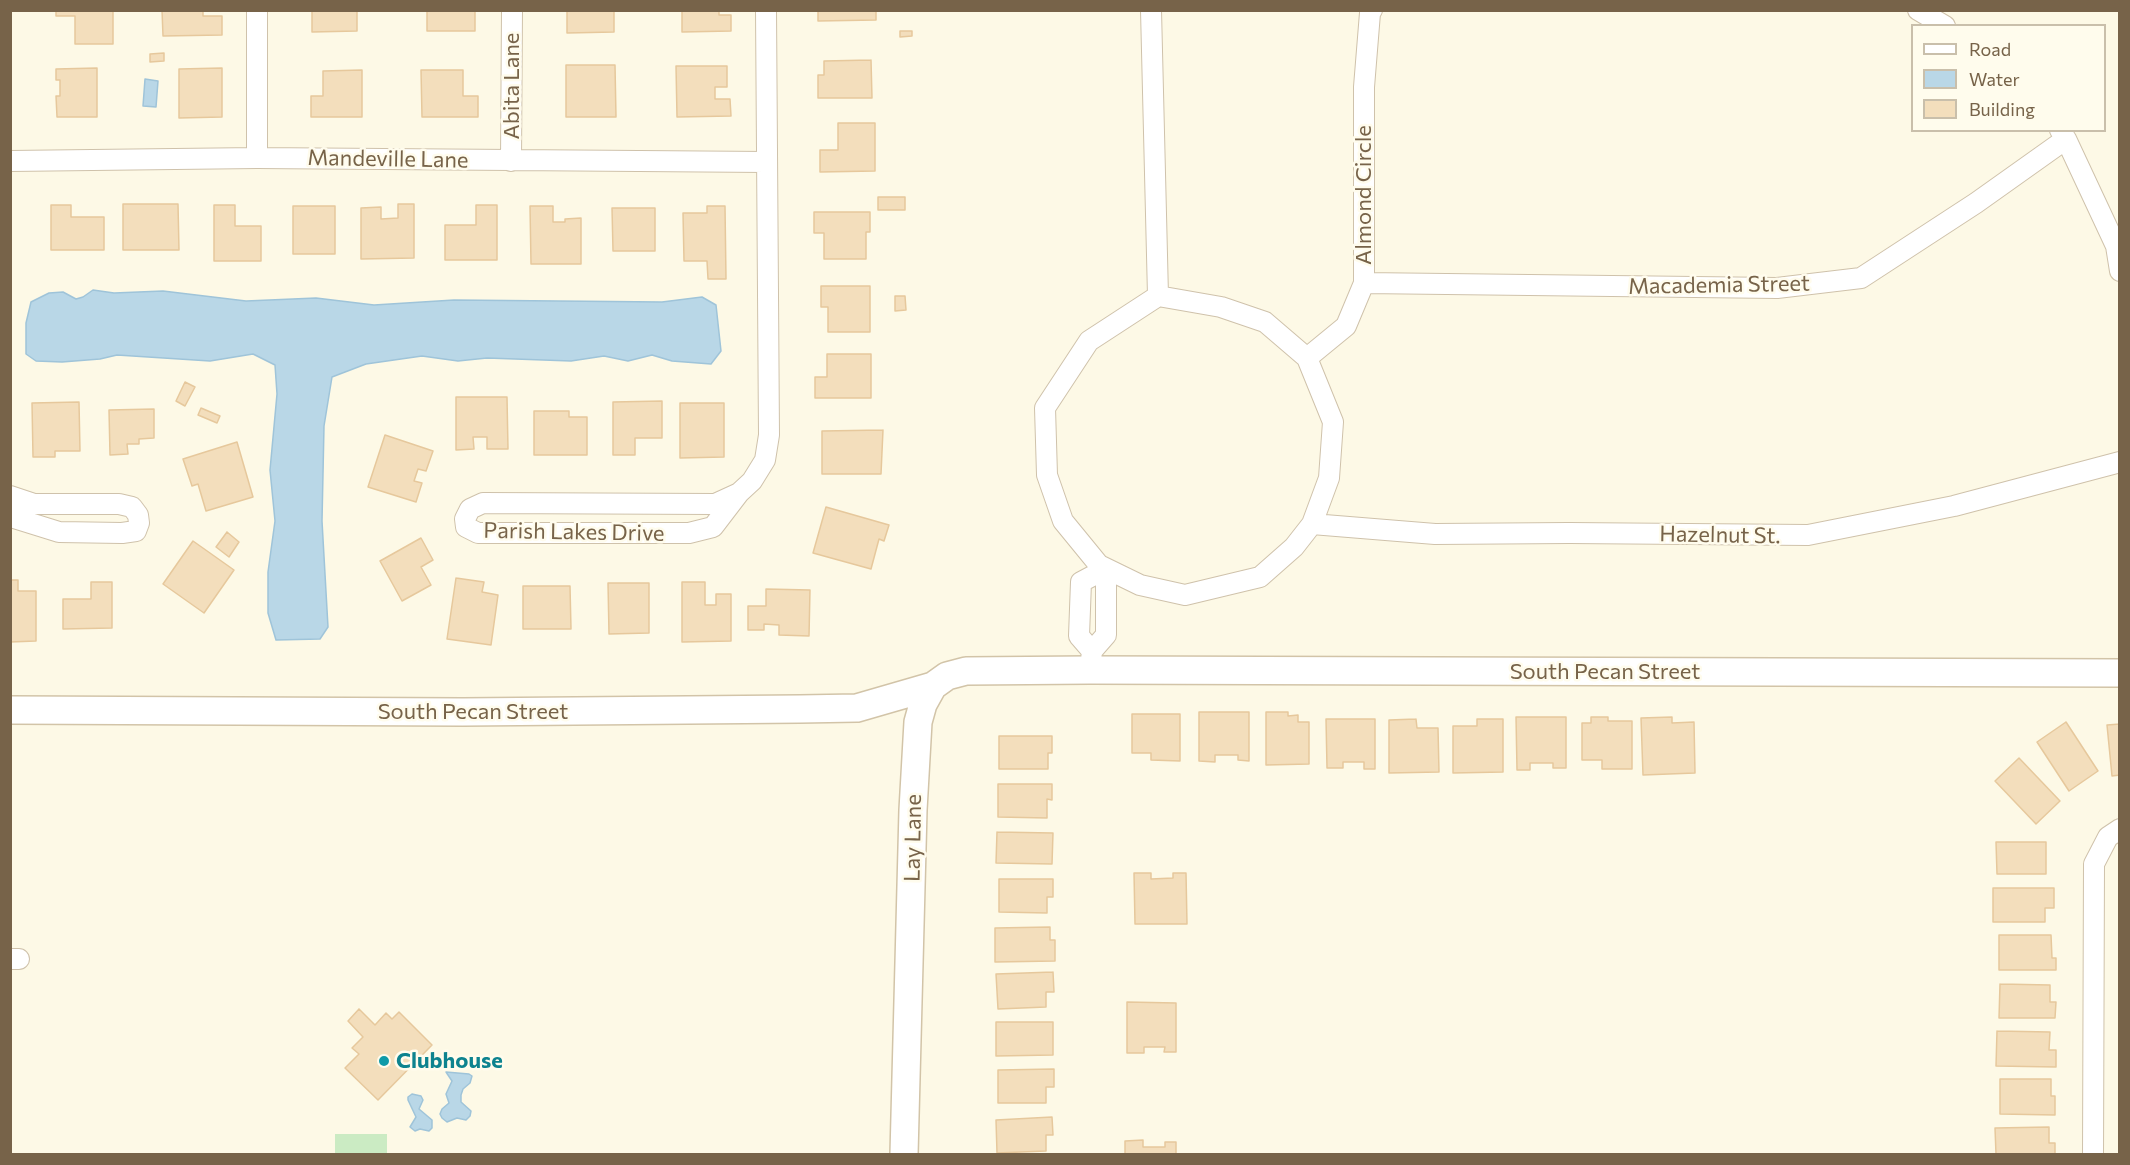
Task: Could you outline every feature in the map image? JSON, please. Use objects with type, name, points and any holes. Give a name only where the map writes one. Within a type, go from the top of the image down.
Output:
[{"type":"street","points":[[257,10],[257,158]]},
{"type":"street","name":"Abita Lane","points":[[511,161],[512,10]]},
{"type":"street","name":"Parish Lakes Drive","points":[[739,493],[715,504],[483,503],[470,509],[465,519],[466,527],[478,533],[689,533],[713,527],[739,493],[752,481],[765,460],[769,435],[766,10]]},
{"type":"street","points":[[1151,10],[1158,296]]},
{"type":"street","name":"Almond Circle","points":[[1307,358],[1346,326],[1364,283],[1364,87],[1372,10]]},
{"type":"street","points":[[1918,10],[1942,24]]},
{"type":"street","points":[[2063,134],[2116,246],[2120,271]]},
{"type":"street","name":"Macademia Street","points":[[1364,283],[1777,288],[1861,278],[1976,203],[2063,134]]},
{"type":"street","name":"Mandeville Lane","points":[[10,161],[257,158],[766,162]]},
{"type":"street","points":[[1091,661],[1106,635],[1106,581],[1063,521],[1047,475],[1045,408],[1089,341],[1158,296],[1221,307],[1265,322],[1307,358],[1333,422],[1329,478],[1312,524],[1294,546],[1260,577],[1185,595],[1140,585],[1099,569]]},
{"type":"street","name":"Hazelnut St.","points":[[1312,524],[1435,534],[1808,536],[1954,506],[2120,462]]},
{"type":"street","points":[[10,496],[22,501],[41,504],[126,505],[132,507],[138,515],[139,524],[136,531],[122,533],[59,532],[12,518]]},
{"type":"street","points":[[1091,661],[1078,636],[1082,582],[1099,569]]},
{"type":"street","points":[[933,686],[947,676],[966,671],[1091,661]]},
{"type":"street","name":"South Pecan Street","points":[[1091,661],[2120,673]]},
{"type":"street","name":"South Pecan Street","points":[[10,710],[474,712],[857,708],[933,686]]},
{"type":"street","name":"Lay Lane","points":[[904,1155],[913,810],[918,722],[923,705],[933,686]]},
{"type":"street","points":[[2093,1155],[2094,864],[2108,837],[2120,829]]},
{"type":"green space","points":[[335,1134],[387,1134],[387,1154],[335,1154]]},
{"type":"water","points":[[145,79],[158,81],[156,107],[143,106]]},
{"type":"water","points":[[93,290],[114,293],[163,291],[246,301],[316,298],[374,305],[454,300],[662,302],[702,297],[716,305],[721,351],[711,364],[672,361],[652,355],[628,361],[604,356],[571,361],[487,358],[458,361],[422,356],[366,364],[332,377],[324,426],[322,521],[328,627],[320,639],[276,640],[268,613],[268,572],[275,521],[270,470],[277,394],[275,365],[253,354],[210,361],[117,355],[100,359],[62,362],[36,361],[26,354],[26,323],[31,302],[49,293],[63,292],[76,299]]},
{"type":"water","points":[[446,1072],[472,1076],[461,1095],[461,1102],[471,1111],[466,1120],[457,1118],[447,1122],[440,1114],[449,1103],[446,1094],[452,1081]]},
{"type":"water","points":[[412,1094],[421,1096],[423,1100],[419,1109],[432,1120],[432,1128],[429,1131],[420,1129],[415,1131],[410,1127],[416,1117],[408,1100]]},
{"type":"building","points":[[56,10],[113,10],[113,44],[75,44],[75,16],[56,16]]},
{"type":"building","points":[[162,10],[203,10],[203,16],[222,16],[222,35],[163,36]]},
{"type":"building","points":[[312,10],[357,10],[357,31],[312,32]]},
{"type":"building","points":[[427,10],[475,10],[475,31],[427,31]]},
{"type":"building","points":[[567,10],[614,10],[614,32],[567,33]]},
{"type":"building","points":[[682,10],[719,10],[719,15],[731,15],[731,31],[682,32]]},
{"type":"building","points":[[818,10],[876,10],[876,20],[818,21]]},
{"type":"building","points":[[900,31],[912,31],[912,36],[900,37]]},
{"type":"building","points":[[164,53],[164,61],[150,62],[150,54]]},
{"type":"building","points":[[871,60],[872,98],[818,98],[818,75],[824,75],[824,61]]},
{"type":"building","points":[[566,65],[615,65],[616,117],[566,117]]},
{"type":"building","points":[[676,66],[727,66],[727,87],[715,87],[715,99],[730,99],[731,116],[677,117]]},
{"type":"building","points":[[97,68],[97,117],[57,117],[56,96],[60,96],[60,80],[56,80],[56,69]]},
{"type":"building","points":[[222,68],[222,117],[179,118],[179,69]]},
{"type":"building","points":[[362,70],[362,117],[311,117],[311,96],[323,96],[323,71]]},
{"type":"building","points":[[421,70],[463,70],[463,96],[478,96],[478,117],[422,117]]},
{"type":"building","points":[[838,123],[875,123],[875,171],[820,172],[820,150],[838,150]]},
{"type":"building","points":[[878,197],[905,197],[905,210],[878,210]]},
{"type":"building","points":[[123,204],[178,204],[179,250],[123,250]]},
{"type":"building","points":[[398,204],[414,204],[414,258],[361,259],[361,208],[381,207],[381,219],[398,218]]},
{"type":"building","points":[[51,205],[71,205],[71,217],[104,217],[104,250],[51,250]]},
{"type":"building","points":[[214,205],[235,205],[235,226],[261,226],[261,261],[214,261]]},
{"type":"building","points":[[476,205],[497,205],[497,260],[445,260],[445,225],[476,225]]},
{"type":"building","points":[[293,206],[335,206],[335,254],[293,254]]},
{"type":"building","points":[[530,206],[553,206],[553,222],[581,218],[581,264],[531,264]]},
{"type":"building","points":[[707,206],[725,206],[726,279],[708,279],[707,261],[684,261],[683,213],[707,213]]},
{"type":"building","points":[[612,208],[655,208],[655,251],[613,251]]},
{"type":"building","points":[[814,212],[870,212],[870,232],[866,232],[866,259],[824,259],[824,233],[814,233]]},
{"type":"building","points":[[821,286],[870,286],[870,332],[828,332],[828,307],[821,307]]},
{"type":"building","points":[[895,296],[905,296],[906,310],[895,311]]},
{"type":"building","points":[[827,354],[871,354],[871,398],[815,398],[815,377],[827,377]]},
{"type":"building","points":[[185,382],[195,387],[185,406],[176,401]]},
{"type":"building","points":[[456,397],[507,397],[508,449],[487,449],[487,437],[473,437],[474,449],[456,450]]},
{"type":"building","points":[[662,401],[662,438],[635,438],[635,455],[613,455],[613,402]]},
{"type":"building","points":[[79,402],[80,451],[55,451],[55,457],[33,457],[32,403]]},
{"type":"building","points":[[680,403],[724,403],[724,457],[680,458]]},
{"type":"building","points":[[201,408],[220,416],[217,423],[198,415]]},
{"type":"building","points":[[154,409],[154,438],[139,439],[139,444],[127,444],[128,454],[110,455],[109,410]]},
{"type":"building","points":[[534,411],[569,411],[569,417],[587,417],[587,455],[534,455]]},
{"type":"building","points":[[883,430],[881,474],[822,474],[822,431]]},
{"type":"building","points":[[385,435],[433,451],[426,471],[418,469],[414,481],[422,483],[416,502],[368,487]]},
{"type":"building","points":[[237,442],[253,497],[206,511],[198,484],[192,486],[183,459]]},
{"type":"building","points":[[826,507],[889,525],[884,541],[879,539],[871,569],[813,553]]},
{"type":"building","points":[[227,532],[239,542],[229,557],[216,547]]},
{"type":"building","points":[[421,538],[433,560],[421,567],[431,585],[402,601],[380,561]]},
{"type":"building","points":[[193,541],[234,570],[204,613],[163,584]]},
{"type":"building","points":[[456,578],[484,582],[482,592],[498,595],[491,645],[447,639]]},
{"type":"building","points":[[10,580],[18,580],[18,591],[36,591],[36,641],[10,642]]},
{"type":"building","points":[[91,582],[112,582],[112,628],[63,629],[63,599],[91,599]]},
{"type":"building","points":[[682,582],[705,582],[705,605],[716,605],[716,594],[731,594],[731,641],[682,642]]},
{"type":"building","points":[[608,583],[649,583],[649,633],[609,634]]},
{"type":"building","points":[[523,586],[570,586],[571,629],[523,629]]},
{"type":"building","points":[[766,589],[810,590],[809,636],[779,635],[779,625],[764,624],[764,630],[748,630],[748,606],[766,606]]},
{"type":"building","points":[[1199,712],[1249,712],[1249,761],[1238,760],[1238,755],[1215,755],[1215,762],[1199,761]]},
{"type":"building","points":[[1266,712],[1288,712],[1288,716],[1298,715],[1298,722],[1309,722],[1309,764],[1266,765]]},
{"type":"building","points":[[1132,714],[1180,714],[1180,761],[1151,760],[1151,753],[1132,753]]},
{"type":"building","points":[[1516,717],[1566,717],[1566,768],[1553,768],[1553,763],[1530,763],[1530,770],[1517,770]]},
{"type":"building","points":[[1591,717],[1608,717],[1608,721],[1632,721],[1632,769],[1602,769],[1602,760],[1582,760],[1582,723],[1591,723]]},
{"type":"building","points":[[1672,717],[1672,723],[1694,722],[1695,773],[1643,775],[1641,718]]},
{"type":"building","points":[[1326,719],[1375,719],[1375,769],[1364,769],[1364,762],[1343,762],[1343,768],[1327,768]]},
{"type":"building","points":[[1416,719],[1417,728],[1438,728],[1439,772],[1389,773],[1389,720]]},
{"type":"building","points":[[1477,719],[1503,719],[1503,772],[1453,773],[1453,726],[1477,726]]},
{"type":"building","points":[[2066,722],[2098,771],[2069,791],[2037,742]]},
{"type":"building","points":[[2120,724],[2120,775],[2112,776],[2107,725]]},
{"type":"building","points":[[999,736],[1052,736],[1052,753],[1048,753],[1048,769],[999,769]]},
{"type":"building","points":[[2019,758],[2060,801],[2036,824],[1995,781]]},
{"type":"building","points":[[998,784],[1052,784],[1052,800],[1047,799],[1047,818],[998,817]]},
{"type":"building","points":[[997,832],[1053,833],[1052,864],[996,863]]},
{"type":"building","points":[[1996,842],[2046,842],[2046,874],[1997,874]]},
{"type":"building","points":[[1134,873],[1151,873],[1151,879],[1173,878],[1173,873],[1186,873],[1187,924],[1135,924]]},
{"type":"building","points":[[999,879],[1053,879],[1053,897],[1047,897],[1047,913],[999,912]]},
{"type":"building","points":[[1993,888],[2054,888],[2054,908],[2045,908],[2045,922],[1993,922]]},
{"type":"building","points":[[1050,927],[1050,940],[1055,940],[1055,961],[995,962],[995,928]]},
{"type":"building","points":[[1999,935],[2051,935],[2052,958],[2056,958],[2056,970],[1999,970]]},
{"type":"building","points":[[1053,972],[1054,992],[1046,992],[1046,1007],[998,1009],[996,974]]},
{"type":"building","points":[[2000,984],[2050,985],[2050,1002],[2056,1002],[2055,1018],[1999,1018]]},
{"type":"building","points":[[1127,1002],[1176,1003],[1176,1052],[1164,1052],[1165,1047],[1144,1047],[1144,1053],[1127,1053]]},
{"type":"building","name":"Clubhouse","points":[[359,1009],[375,1025],[386,1013],[392,1019],[399,1012],[432,1045],[378,1100],[345,1068],[359,1054],[352,1048],[363,1037],[348,1021]]},
{"type":"building","points":[[996,1022],[1053,1022],[1053,1055],[996,1056]]},
{"type":"building","points":[[1997,1031],[2050,1032],[2049,1050],[2056,1050],[2056,1067],[1996,1066]]},
{"type":"building","points":[[1054,1069],[1054,1087],[1046,1087],[1046,1103],[998,1103],[998,1070]]},
{"type":"building","points":[[2000,1079],[2051,1079],[2051,1096],[2055,1096],[2055,1115],[2000,1114]]},
{"type":"building","points":[[1052,1117],[1053,1135],[1046,1135],[1046,1151],[997,1153],[996,1120]]},
{"type":"building","points":[[2049,1127],[2049,1143],[2055,1143],[2055,1154],[1996,1154],[1995,1128]]},
{"type":"building","points":[[1143,1140],[1143,1147],[1165,1147],[1165,1142],[1176,1142],[1176,1154],[1125,1154],[1125,1141]]},
{"type":"place","name":"Clubhouse","points":[[384,1061]]}]
